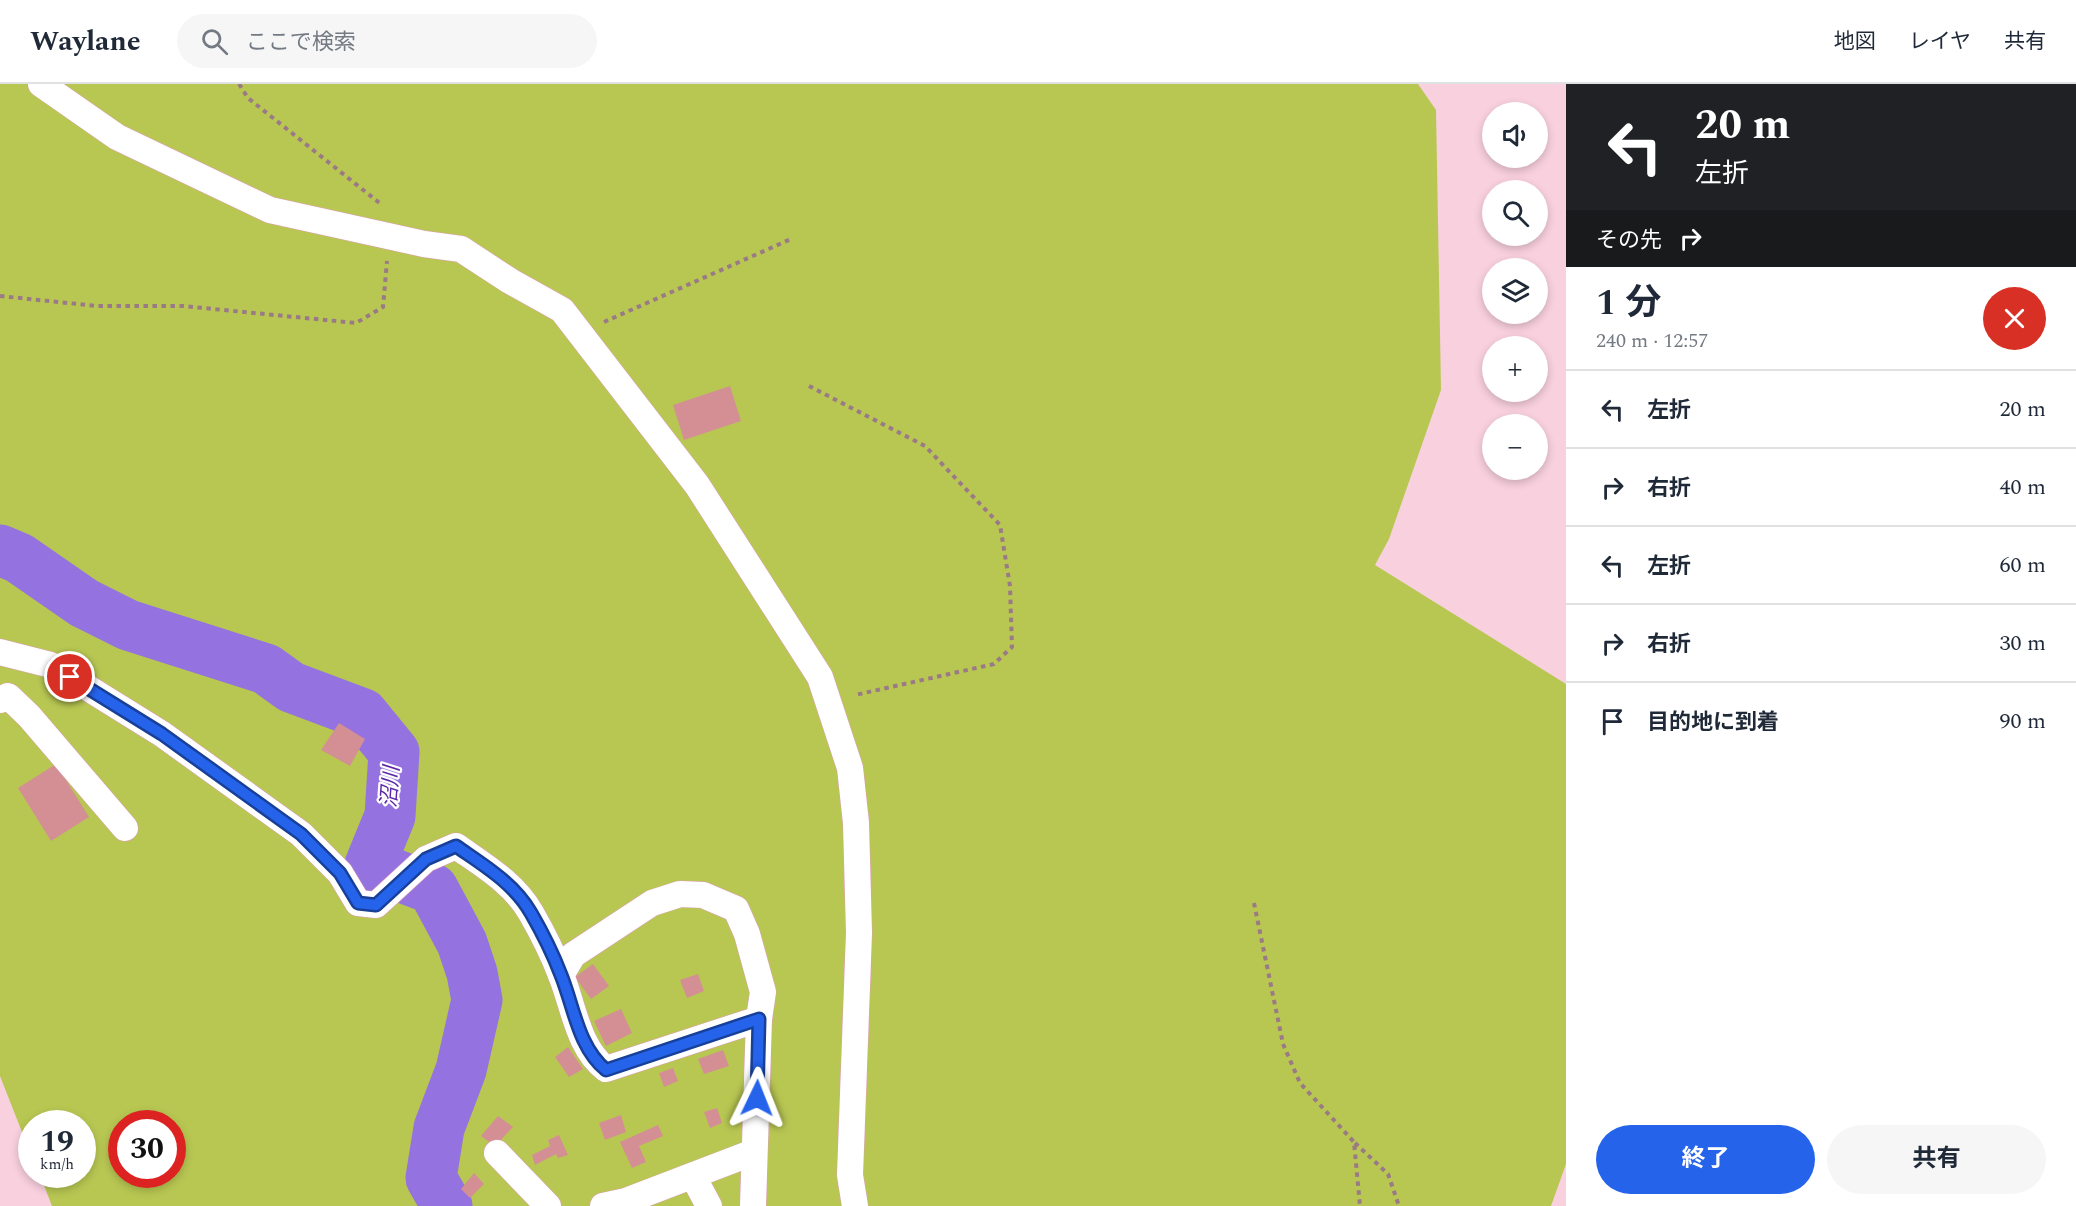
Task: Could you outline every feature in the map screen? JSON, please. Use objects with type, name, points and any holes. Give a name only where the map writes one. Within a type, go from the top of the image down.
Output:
[{"type":"street","points":[[40,84],[117,137],[270,210],[424,244],[460,249],[510,281],[562,310],[697,485],[820,677],[850,768],[856,823],[859,933],[850,1175],[855,1206]]},
{"type":"street","points":[[0,652],[51,665],[162,734],[301,834],[340,873],[358,903],[376,905],[426,859],[456,846],[504,880],[530,911],[561,975],[584,1040],[597,1062],[606,1070],[759,1019]]},
{"type":"street","points":[[2,696],[29,716],[125,828]]},
{"type":"street","points":[[561,975],[573,955],[652,903],[681,894],[703,895],[736,909],[747,934],[763,992],[759,1019],[753,1206]]},
{"type":"street","points":[[607,1206],[626,1201],[754,1152]]},
{"type":"street","points":[[497,1153],[548,1206]]},
{"type":"street","points":[[693,1176],[709,1206]]},
{"type":"path","points":[[239,84],[248,98],[391,212]]},
{"type":"path","points":[[579,333],[791,239]]},
{"type":"path","points":[[0,296],[97,306],[183,306],[356,323],[383,307],[388,254]]},
{"type":"path","points":[[809,386],[925,446],[1000,525],[1010,586],[1012,647],[994,664],[828,701]]},
{"type":"path","points":[[1254,903],[1287,1054],[1300,1083],[1354,1142],[1388,1174],[1399,1206]]},
{"type":"path","points":[[1354,1142],[1360,1206]]},
{"type":"green space","points":[[0,84],[1418,84],[1436,110],[1441,390],[1389,539],[1375,565],[1566,684],[1566,1164],[1551,1206],[52,1206],[45,1188],[96,1188],[96,1110],[18,1110],[18,1122],[0,1076]]},
{"type":"building","points":[[730,386],[741,421],[684,440],[673,405]]},
{"type":"building","points":[[339,723],[365,739],[350,766],[321,750]]},
{"type":"building","points":[[56,764],[89,817],[51,841],[18,788]]},
{"type":"building","points":[[593,964],[609,986],[591,999],[575,977]]},
{"type":"building","points":[[698,974],[704,991],[687,998],[680,980]]},
{"type":"building","points":[[621,1009],[632,1033],[606,1046],[594,1021]]},
{"type":"building","points":[[568,1047],[583,1069],[569,1077],[555,1057]]},
{"type":"building","points":[[723,1050],[729,1066],[704,1074],[698,1059]]},
{"type":"building","points":[[673,1068],[678,1081],[664,1087],[659,1073]]},
{"type":"building","points":[[717,1108],[722,1123],[710,1128],[704,1112]]},
{"type":"building","points":[[621,1115],[626,1132],[605,1140],[599,1123]]},
{"type":"building","points":[[498,1116],[513,1127],[495,1146],[481,1136]]},
{"type":"building","points":[[658,1125],[663,1136],[639,1146],[646,1162],[632,1168],[620,1142]]},
{"type":"building","points":[[559,1135],[568,1155],[558,1158],[556,1154],[535,1165],[532,1155],[550,1146],[548,1140]]},
{"type":"building","points":[[474,1173],[484,1184],[470,1198],[461,1189]]},
{"type":"waterway","name":"沼川","points":[[0,550],[19,558],[84,603],[128,625],[266,669],[291,687],[363,714],[394,752],[390,816],[370,865],[433,889],[462,943],[472,973],[477,1000],[461,1070],[439,1128],[431,1178],[447,1206]]},
{"type":"route","points":[[70,677],[162,734],[301,834],[340,873],[358,903],[376,905],[426,859],[456,846],[504,880],[530,911],[561,975],[584,1040],[597,1062],[606,1070],[723,1029],[759,1019],[757,1098]]}]
